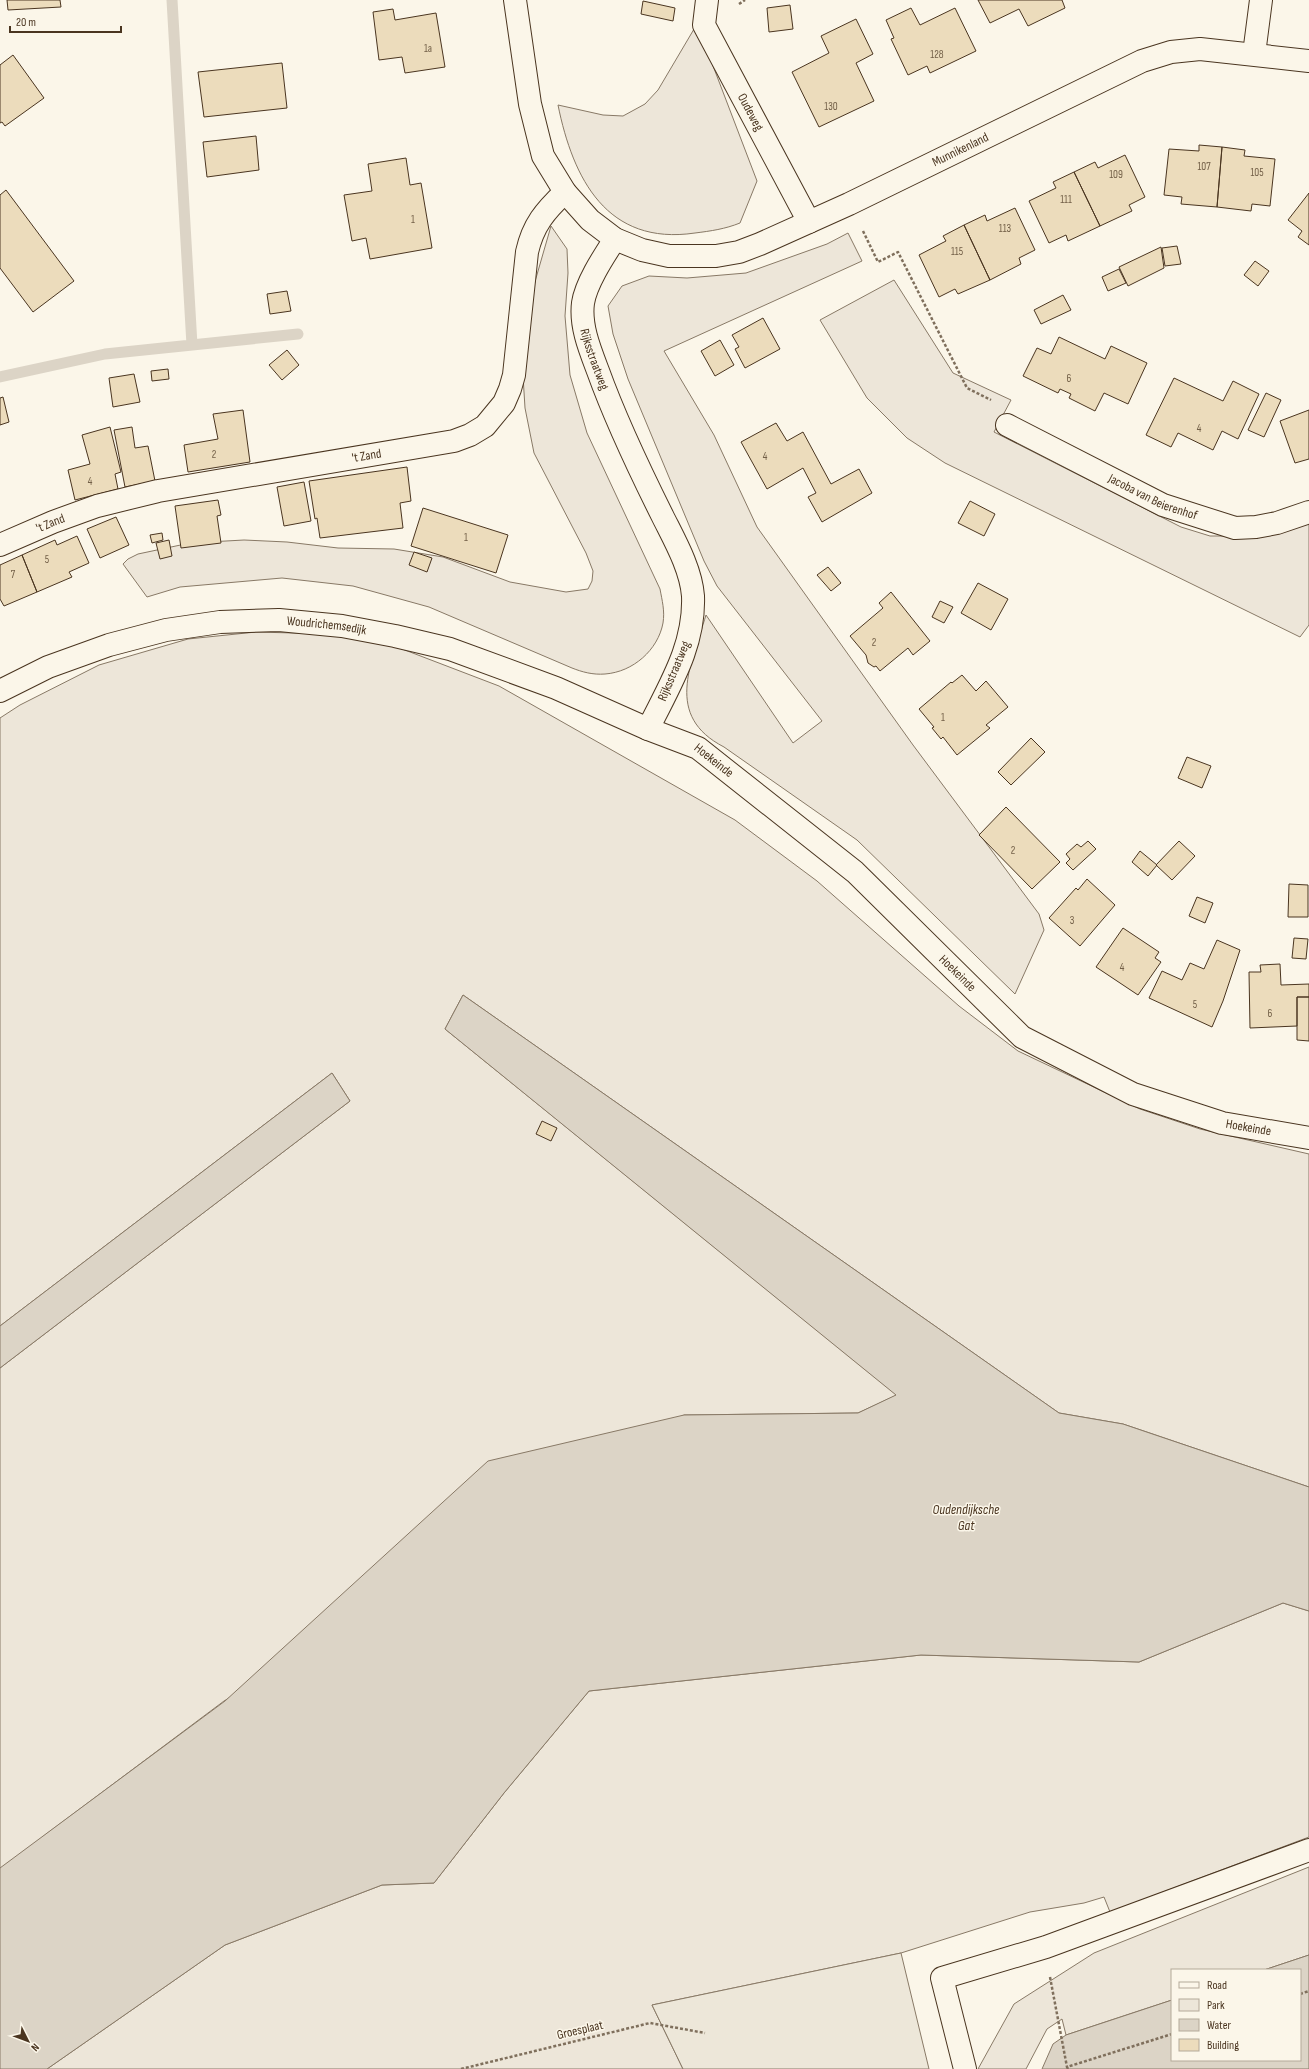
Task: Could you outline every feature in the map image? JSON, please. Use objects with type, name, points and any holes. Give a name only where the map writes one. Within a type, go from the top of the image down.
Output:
[{"type":"street","points":[[515,0],[530,104],[543,156],[565,192],[590,220],[615,239]]},
{"type":"street","name":"Oudeweg","points":[[707,0],[704,25],[809,222]]},
{"type":"street","points":[[1254,54],[1261,0]]},
{"type":"street","name":"Munnikenland","points":[[615,239],[642,250],[669,256],[716,256],[739,252],[849,204],[1142,61],[1171,52],[1200,49],[1309,61]]},
{"type":"street","name":"'t Zand","points":[[0,545],[53,522],[97,506],[158,491],[454,441],[470,435],[485,426],[504,403],[514,375],[527,252],[530,238],[536,225],[549,208],[565,192]]},
{"type":"street","name":"Rijksstraatweg","points":[[615,239],[596,269],[583,303],[584,328],[613,414],[674,538],[686,566],[693,595],[691,630],[682,660],[648,729]]},
{"type":"street","name":"Jacoba van Beierenhof","points":[[1007,425],[1163,505],[1235,528],[1256,527],[1277,523],[1309,512]]},
{"type":"street","name":"Woudrichemsedijk","points":[[0,691],[48,667],[110,645],[166,630],[220,622],[279,620],[342,626],[395,636],[450,649],[556,688],[648,729]]},
{"type":"street","name":"Hoekeinde","points":[[648,729],[698,748],[855,872],[1022,1037],[1133,1094],[1222,1123],[1309,1138]]},
{"type":"street","points":[[965,2069],[942,1978],[1046,1947],[1309,1850]]},
{"type":"path","points":[[849,204],[878,262],[898,252],[967,388],[1013,411],[1007,425]]},
{"type":"path","points":[[1053,1997],[1067,2068],[1171,2034]]},
{"type":"path","name":"Groesplaat","points":[[461,2069],[650,2023],[705,2033]]},
{"type":"green space","points":[[697,24],[757,181],[740,223],[718,230],[695,233],[664,234],[639,229],[617,218],[599,202],[585,181],[573,158],[558,105],[603,115],[623,116],[645,104],[658,90]]},
{"type":"green space","points":[[551,226],[567,249],[568,273],[565,316],[570,375],[587,433],[660,589],[664,619],[656,642],[643,658],[625,669],[605,674],[592,674],[572,668],[429,607],[353,586],[282,578],[180,587],[147,597],[123,564],[128,559],[138,554],[190,543],[244,540],[287,542],[338,548],[394,549],[443,557],[510,582],[566,592],[588,589],[592,581],[593,571],[586,553],[534,453],[525,408],[522,360],[532,292]]},
{"type":"green space","points":[[848,233],[862,261],[664,351],[714,435],[757,527],[913,745],[1039,914],[1044,930],[1015,994],[857,840],[705,734],[694,720],[688,705],[687,688],[689,671],[706,615],[793,743],[822,721],[717,586],[704,561],[628,379],[613,334],[608,306],[622,286],[649,276],[687,278],[746,273],[827,244]]},
{"type":"green space","points":[[894,280],[953,373],[1011,400],[994,432],[1181,527],[1210,536],[1247,536],[1309,520],[1309,625],[1300,637],[945,463],[907,438],[867,398],[820,320]]},
{"type":"green space","points":[[256,632],[332,634],[397,647],[499,686],[735,820],[817,881],[959,1006],[1018,1051],[1140,1109],[1200,1129],[1309,1154],[1309,1487],[1123,1424],[1059,1413],[463,995],[445,1029],[897,1395],[858,1413],[684,1415],[224,1701],[45,1835],[0,1876],[0,1368],[350,1101],[332,1073],[0,1326],[0,718],[20,705],[99,665],[188,639]]},
{"type":"green space","points":[[1283,1603],[1309,1611],[1309,1837],[1110,1912],[1104,1897],[1084,1903],[1030,1912],[901,1953],[652,2005],[683,2069],[47,2069],[225,1945],[382,1885],[434,1883],[504,1793],[589,1691],[921,1655],[1139,1662]]},
{"type":"green space","points":[[1309,1867],[1309,1955],[1267,1969],[1171,1969],[1171,2000],[1066,2035],[1062,2019],[1047,2029],[1026,2069],[978,2069],[1014,2004],[1094,1953]]},
{"type":"shaded area","points":[[901,1953],[929,2069],[683,2069],[652,2005]]},
{"type":"water","name":"Oudendijksche Gat","points":[[463,995],[1059,1413],[1123,1424],[1309,1487],[1309,1611],[1283,1603],[1139,1662],[921,1655],[589,1691],[504,1793],[434,1883],[382,1885],[225,1945],[47,2069],[0,2069],[0,1868],[225,1701],[488,1461],[684,1415],[858,1413],[896,1395],[445,1029]]},
{"type":"water","points":[[332,1073],[350,1101],[0,1368],[0,1326]]},
{"type":"water","points":[[1309,1955],[1309,2069],[1042,2069],[1053,2044],[1066,2035],[1171,2000],[1171,2061],[1301,2061],[1301,1969],[1267,1969]]},
{"type":"building","points":[[7,0],[60,0],[61,7],[8,10]]},
{"type":"building","points":[[978,0],[1062,0],[1065,8],[1028,26],[1019,9],[990,23]]},
{"type":"building","points":[[643,1],[675,8],[673,21],[641,14]]},
{"type":"building","points":[[790,5],[793,29],[769,32],[767,8]]},
{"type":"building","points":[[911,8],[920,25],[955,8],[976,51],[930,73],[927,66],[908,75],[891,39],[894,38],[886,20]]},
{"type":"building","points":[[393,9],[395,20],[436,13],[445,67],[405,73],[402,57],[379,60],[373,12]]},
{"type":"building","points":[[856,19],[873,54],[856,63],[874,101],[819,127],[792,72],[829,53],[821,36]]},
{"type":"building","points":[[13,55],[44,98],[5,126],[2,122],[0,123],[0,65]]},
{"type":"building","points":[[282,63],[287,108],[204,117],[198,72]]},
{"type":"building","points":[[256,136],[259,170],[207,177],[203,142]]},
{"type":"building","points":[[1199,145],[1222,147],[1217,207],[1181,204],[1182,197],[1164,195],[1169,149],[1199,151]]},
{"type":"building","points":[[1222,147],[1245,150],[1244,156],[1275,159],[1270,206],[1252,204],[1251,211],[1217,207]]},
{"type":"building","points":[[1125,155],[1145,197],[1129,205],[1132,211],[1100,226],[1074,172],[1095,162],[1098,168]]},
{"type":"building","points":[[406,158],[410,185],[421,183],[432,248],[370,259],[366,238],[352,241],[344,195],[372,191],[368,164]]},
{"type":"building","points":[[1074,172],[1100,226],[1068,241],[1066,235],[1049,243],[1029,201],[1056,188],[1053,182]]},
{"type":"building","points":[[6,190],[74,281],[33,312],[0,268],[0,195]]},
{"type":"building","points":[[1309,193],[1309,245],[1298,237],[1302,231],[1288,220]]},
{"type":"building","points":[[1015,208],[1035,250],[1019,258],[1021,264],[990,280],[964,225],[985,215],[987,221]]},
{"type":"building","points":[[964,225],[990,280],[958,294],[955,289],[939,297],[919,255],[946,241],[943,236]]},
{"type":"building","points":[[1177,246],[1181,264],[1165,266],[1162,248]]},
{"type":"building","points":[[1161,247],[1164,268],[1128,286],[1119,267]]},
{"type":"building","points":[[1255,261],[1269,271],[1258,286],[1244,275]]},
{"type":"building","points":[[1119,269],[1126,283],[1108,291],[1102,277]]},
{"type":"building","points":[[287,291],[291,311],[270,314],[267,294]]},
{"type":"building","points":[[1063,295],[1071,310],[1041,324],[1034,310]]},
{"type":"building","points":[[763,318],[780,349],[745,368],[735,349],[739,347],[732,335]]},
{"type":"building","points":[[1059,337],[1105,359],[1111,346],[1147,363],[1128,404],[1104,393],[1095,411],[1069,398],[1071,394],[1060,389],[1058,393],[1023,376],[1037,348],[1051,354]]},
{"type":"building","points":[[720,340],[734,365],[715,376],[701,351]]},
{"type":"building","points":[[287,350],[299,365],[282,380],[269,365]]},
{"type":"building","points":[[168,369],[169,379],[152,381],[151,371]]},
{"type":"building","points":[[134,374],[140,402],[113,407],[109,378]]},
{"type":"building","points":[[1174,378],[1223,401],[1233,381],[1259,394],[1238,439],[1222,431],[1213,450],[1178,433],[1171,447],[1146,435]]},
{"type":"building","points":[[1266,393],[1281,400],[1264,437],[1248,430]]},
{"type":"building","points":[[3,397],[9,422],[0,425],[0,398]]},
{"type":"building","points":[[243,410],[250,462],[188,472],[184,445],[218,439],[213,414]]},
{"type":"building","points":[[1309,410],[1309,459],[1295,463],[1280,421]]},
{"type":"building","points":[[776,423],[787,441],[803,432],[831,484],[859,469],[872,493],[822,522],[808,497],[816,493],[803,468],[767,489],[741,442]]},
{"type":"building","points":[[110,427],[121,472],[115,474],[118,489],[75,500],[68,470],[90,464],[82,435]]},
{"type":"building","points":[[132,427],[135,448],[148,446],[155,481],[125,487],[114,430]]},
{"type":"building","points":[[407,467],[411,501],[400,503],[403,528],[320,538],[317,518],[315,519],[309,481]]},
{"type":"building","points":[[304,482],[311,521],[284,526],[277,487]]},
{"type":"building","points":[[218,500],[221,515],[217,516],[221,543],[181,548],[175,506]]},
{"type":"building","points":[[970,501],[995,514],[984,536],[958,523]]},
{"type":"building","points":[[423,508],[508,535],[496,573],[411,546]]},
{"type":"building","points":[[116,517],[129,545],[100,558],[87,529]]},
{"type":"building","points":[[162,533],[163,540],[152,543],[150,535]]},
{"type":"building","points":[[77,536],[89,563],[69,572],[72,577],[37,592],[22,555],[55,540],[57,545]]},
{"type":"building","points":[[169,540],[172,556],[160,559],[156,543]]},
{"type":"building","points":[[414,552],[432,558],[427,572],[409,565]]},
{"type":"building","points":[[22,555],[37,592],[4,606],[0,599],[0,565]]},
{"type":"building","points":[[828,567],[841,583],[831,591],[817,575]]},
{"type":"building","points":[[978,583],[1008,599],[991,630],[961,613]]},
{"type":"building","points":[[891,592],[930,641],[913,655],[908,648],[880,671],[876,666],[874,667],[868,663],[866,655],[850,636],[883,608],[879,603]]},
{"type":"building","points":[[940,601],[953,607],[944,623],[932,617]]},
{"type":"building","points":[[962,675],[976,691],[986,681],[1008,707],[986,725],[990,728],[957,755],[943,737],[941,739],[932,728],[934,727],[919,709],[951,682],[952,683]]},
{"type":"building","points":[[1031,738],[1045,752],[1011,785],[998,772]]},
{"type":"building","points":[[1187,757],[1211,766],[1202,788],[1178,778]]},
{"type":"building","points":[[1006,807],[1060,862],[1032,889],[979,835]]},
{"type":"building","points":[[1088,841],[1096,849],[1073,870],[1066,863],[1070,859],[1066,854],[1077,844],[1081,847]]},
{"type":"building","points":[[1179,841],[1195,856],[1172,880],[1156,865]]},
{"type":"building","points":[[1140,851],[1157,865],[1148,876],[1132,862]]},
{"type":"building","points":[[1087,879],[1115,905],[1080,946],[1049,918],[1076,888],[1078,890]]},
{"type":"building","points":[[1289,884],[1308,885],[1308,917],[1288,917]]},
{"type":"building","points":[[1197,897],[1213,903],[1205,923],[1189,916]]},
{"type":"building","points":[[1123,928],[1159,952],[1155,958],[1161,962],[1138,995],[1096,967]]},
{"type":"building","points":[[1294,938],[1308,939],[1306,959],[1292,958]]},
{"type":"building","points":[[1217,940],[1240,950],[1223,1001],[1212,1027],[1149,998],[1162,971],[1182,980],[1190,963],[1204,969]]},
{"type":"building","points":[[1280,964],[1281,985],[1309,984],[1309,997],[1297,997],[1297,1026],[1250,1028],[1249,972],[1261,972],[1260,965]]},
{"type":"building","points":[[1297,997],[1309,997],[1309,1041],[1297,1040]]},
{"type":"building","points":[[542,1121],[557,1128],[551,1141],[536,1134]]},
{"type":"waterway","points":[[172,0],[192,345]]},
{"type":"waterway","points":[[0,377],[105,354],[298,334]]}]
